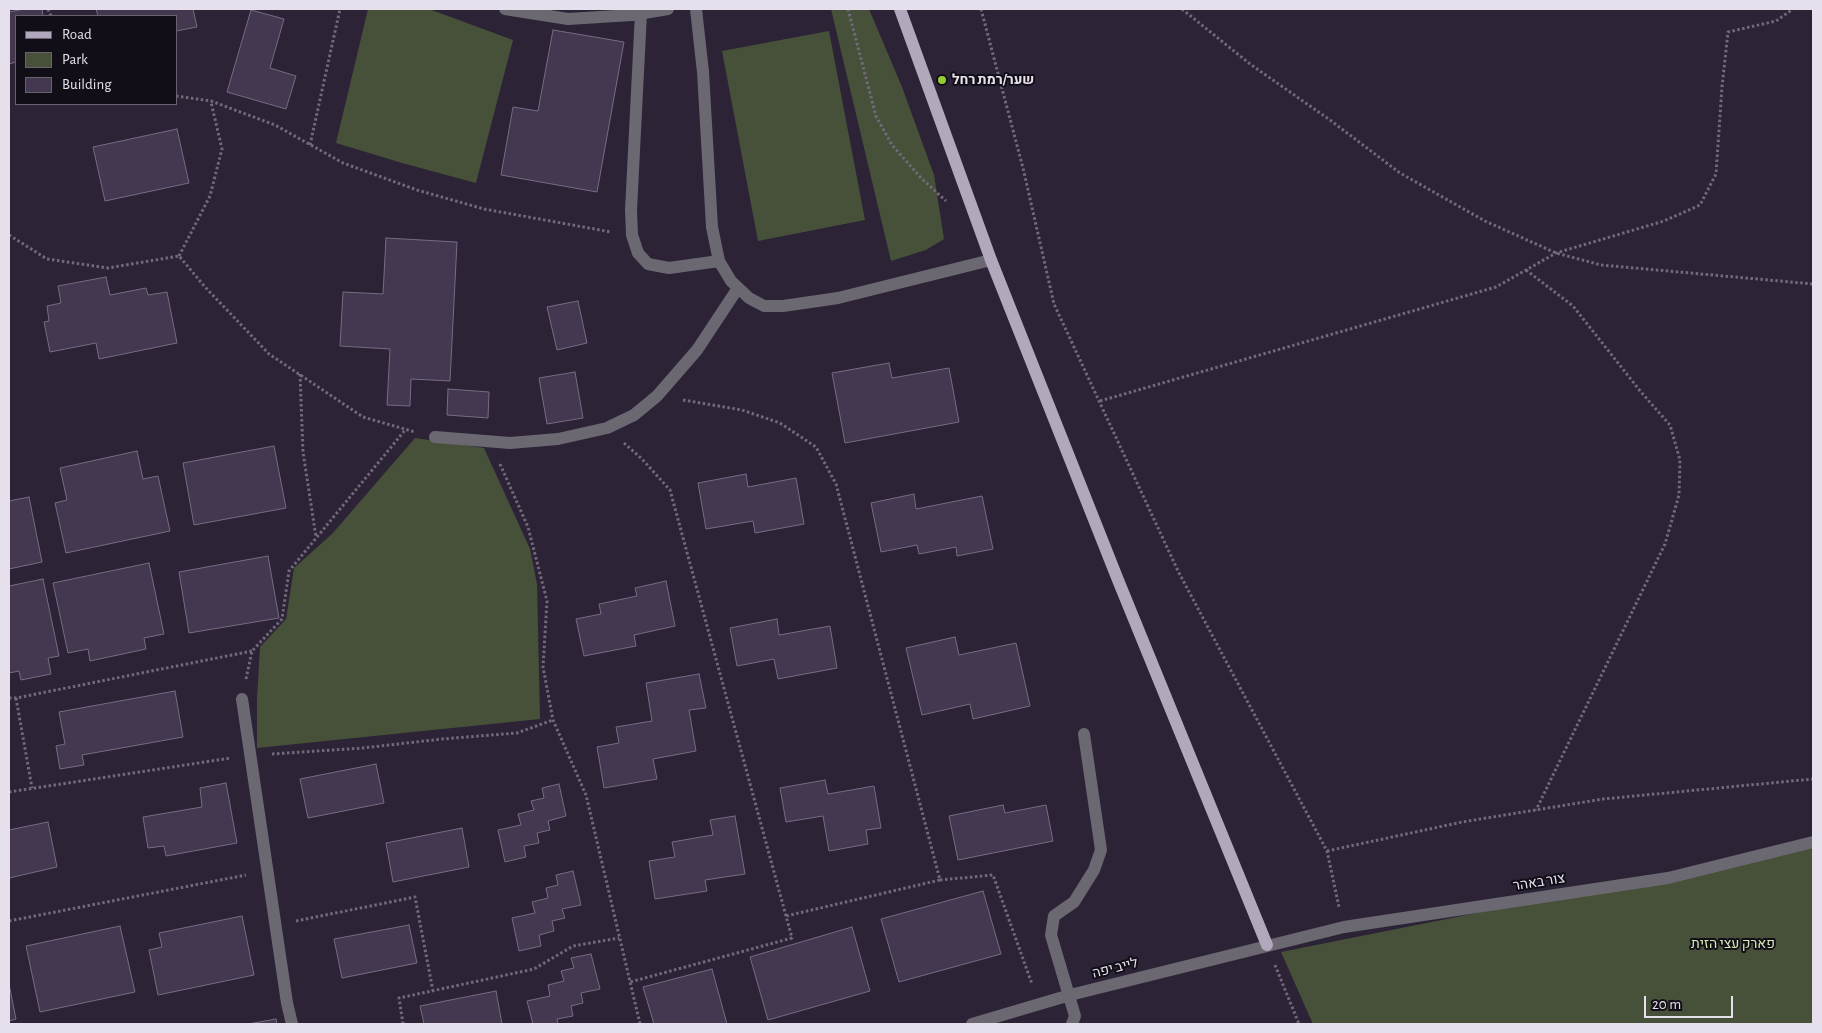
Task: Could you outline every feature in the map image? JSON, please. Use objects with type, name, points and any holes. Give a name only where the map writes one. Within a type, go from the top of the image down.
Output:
[{"type":"main road","points":[[900,9],[991,260],[1118,580],[1267,945]]},
{"type":"street","points":[[504,9],[568,18],[632,15],[668,9]]},
{"type":"street","points":[[696,9],[704,72],[712,227],[719,261],[731,281],[749,298],[764,306],[783,306],[838,298],[991,260]]},
{"type":"street","points":[[641,13],[630,210],[632,235],[638,253],[648,264],[669,268],[719,261]]},
{"type":"street","points":[[435,437],[510,443],[558,439],[607,428],[634,415],[657,396],[696,350],[738,288]]},
{"type":"street","points":[[242,699],[287,1003],[292,1024]]},
{"type":"street","points":[[1072,1024],[1074,1016],[1070,995],[1051,935],[1054,916],[1074,902],[1094,870],[1101,850],[1084,734]]},
{"type":"street","name":"צור באהר","points":[[1267,945],[1344,927],[1668,878],[1813,842]]},
{"type":"street","name":"לייב יפה","points":[[972,1024],[1070,995],[1267,945]]},
{"type":"path","points":[[310,144],[340,9]]},
{"type":"path","points":[[848,9],[876,116],[892,145],[920,178],[947,202]]},
{"type":"path","points":[[980,9],[1023,168],[1054,304],[1178,571],[1327,851],[1344,927]]},
{"type":"path","points":[[1182,9],[1250,64],[1330,120],[1400,173],[1485,221],[1556,252],[1600,266],[1813,284]]},
{"type":"path","points":[[1100,401],[1496,287],[1556,252],[1664,221],[1700,206],[1716,174],[1728,32],[1776,21],[1793,9]]},
{"type":"path","points":[[178,96],[211,101],[275,125],[343,163],[417,190],[474,206],[555,223],[632,235]]},
{"type":"path","points":[[179,256],[210,196],[222,149],[211,101]]},
{"type":"path","points":[[9,235],[48,259],[108,268],[179,256]]},
{"type":"path","points":[[179,256],[205,287],[269,354],[363,417],[435,437]]},
{"type":"path","points":[[1526,270],[1573,306],[1641,392],[1670,425],[1680,460],[1679,494],[1665,544],[1536,810]]},
{"type":"path","points":[[300,374],[303,452],[316,538]]},
{"type":"path","points":[[657,396],[742,410],[780,422],[816,447],[836,484],[940,880]]},
{"type":"path","points":[[607,428],[642,459],[670,490],[792,938],[630,982]]},
{"type":"path","points":[[242,699],[252,651],[282,619],[289,571],[406,429]]},
{"type":"path","points":[[490,442],[528,527],[547,601],[543,667],[554,720],[586,795],[640,1024]]},
{"type":"path","points":[[9,698],[252,651]]},
{"type":"path","points":[[16,698],[32,788]]},
{"type":"path","points":[[9,792],[250,755],[362,748],[517,733],[554,720]]},
{"type":"path","points":[[1327,851],[1462,822],[1603,799],[1813,779]]},
{"type":"path","points":[[9,921],[268,871]]},
{"type":"path","points":[[786,916],[940,880],[993,875],[1039,1004]]},
{"type":"path","points":[[276,925],[415,897],[432,991]]},
{"type":"path","points":[[403,1024],[399,998],[534,969],[573,946],[620,938]]},
{"type":"path","points":[[1267,945],[1300,1024]]},
{"type":"green space","points":[[368,9],[429,9],[513,40],[476,183],[336,143]]},
{"type":"green space","points":[[831,9],[869,9],[902,87],[934,175],[944,239],[926,250],[891,261]]},
{"type":"green space","points":[[829,31],[865,220],[758,241],[722,51]]},
{"type":"green space","points":[[415,438],[484,448],[530,549],[537,584],[540,719],[257,748],[260,647],[286,619],[294,568],[332,534]]},
{"type":"green space","name":"פארק עצי הזית","points":[[1813,846],[1813,1024],[1313,1024],[1281,952]]},
{"type":"building","points":[[24,9],[42,9],[43,15],[15,15],[15,62],[9,64],[9,12]]},
{"type":"building","points":[[96,9],[193,9],[197,27],[178,31],[178,15],[98,15]]},
{"type":"building","points":[[251,10],[284,19],[270,68],[296,76],[286,109],[227,92]]},
{"type":"building","points":[[553,30],[624,42],[597,192],[501,175],[513,107],[538,111]]},
{"type":"building","points":[[177,129],[189,183],[105,201],[93,147]]},
{"type":"building","points":[[386,238],[457,242],[450,381],[411,379],[410,406],[387,405],[390,349],[340,346],[343,292],[383,294]]},
{"type":"building","points":[[106,277],[110,295],[146,288],[148,295],[167,292],[177,343],[99,359],[96,343],[50,352],[44,322],[49,321],[47,306],[61,303],[58,286]]},
{"type":"building","points":[[578,301],[587,343],[557,350],[547,307]]},
{"type":"building","points":[[889,363],[892,378],[949,368],[959,422],[845,443],[832,373]]},
{"type":"building","points":[[575,372],[583,418],[547,424],[539,378]]},
{"type":"building","points":[[448,389],[489,392],[488,418],[447,415]]},
{"type":"building","points":[[274,446],[286,508],[194,525],[183,463]]},
{"type":"building","points":[[137,451],[143,479],[158,476],[170,531],[66,553],[55,503],[67,500],[60,468]]},
{"type":"building","points":[[746,474],[748,487],[796,478],[804,524],[755,533],[753,521],[706,529],[698,483]]},
{"type":"building","points":[[914,494],[916,509],[982,496],[993,549],[957,556],[956,547],[919,554],[917,545],[881,552],[871,503]]},
{"type":"building","points":[[29,497],[42,562],[9,569],[9,501]]},
{"type":"building","points":[[268,556],[279,618],[189,633],[179,572]]},
{"type":"building","points":[[149,563],[164,634],[144,638],[146,649],[90,661],[88,649],[68,653],[53,583]]},
{"type":"building","points":[[43,579],[59,656],[48,658],[51,674],[21,680],[19,671],[9,673],[9,586]]},
{"type":"building","points":[[666,581],[675,626],[634,635],[636,646],[584,656],[576,619],[601,614],[599,604],[637,596],[635,588]]},
{"type":"building","points":[[777,619],[779,635],[830,626],[837,668],[778,679],[774,659],[737,666],[730,628]]},
{"type":"building","points":[[955,637],[959,655],[1016,643],[1030,706],[973,719],[970,704],[922,715],[906,648]]},
{"type":"building","points":[[699,674],[706,708],[689,710],[696,751],[653,759],[657,779],[604,788],[597,747],[619,743],[616,727],[652,721],[646,683]]},
{"type":"building","points":[[175,691],[183,737],[82,755],[84,765],[60,769],[56,746],[65,744],[59,712]]},
{"type":"building","points":[[376,764],[384,803],[308,818],[300,779]]},
{"type":"building","points":[[825,780],[828,794],[874,786],[881,828],[866,830],[868,844],[829,851],[823,816],[786,822],[780,788]]},
{"type":"building","points":[[226,783],[237,843],[166,856],[164,846],[148,848],[143,817],[202,807],[200,788]]},
{"type":"building","points":[[559,784],[566,816],[548,821],[550,830],[537,833],[539,843],[524,846],[526,857],[505,862],[498,830],[521,825],[518,814],[534,810],[531,801],[544,798],[542,788]]},
{"type":"building","points":[[1003,805],[1005,813],[1046,805],[1053,841],[958,860],[949,816]]},
{"type":"building","points":[[735,816],[745,874],[705,880],[707,891],[655,899],[649,861],[675,857],[672,842],[713,835],[710,820]]},
{"type":"building","points":[[48,822],[57,867],[9,878],[9,830]]},
{"type":"building","points":[[462,828],[469,867],[393,882],[386,843]]},
{"type":"building","points":[[573,871],[581,905],[562,909],[565,918],[552,921],[554,931],[539,935],[541,946],[519,951],[512,918],[535,913],[532,902],[548,898],[546,888],[558,885],[556,875]]},
{"type":"building","points":[[983,891],[1001,954],[899,982],[881,919]]},
{"type":"building","points":[[242,916],[254,975],[158,995],[149,950],[162,947],[159,933]]},
{"type":"building","points":[[409,925],[417,963],[342,978],[334,939]]},
{"type":"building","points":[[120,926],[135,992],[40,1012],[26,946]]},
{"type":"building","points":[[852,927],[870,991],[768,1020],[750,957]]},
{"type":"building","points":[[591,954],[600,989],[581,993],[583,1003],[571,1006],[573,1016],[557,1019],[558,1024],[533,1024],[527,1001],[550,996],[548,985],[564,981],[561,971],[574,968],[571,958]]},
{"type":"building","points":[[712,969],[727,1024],[654,1024],[643,987]]},
{"type":"building","points":[[9,984],[16,1019],[9,1021]]},
{"type":"building","points":[[496,991],[502,1024],[424,1024],[420,1006]]},
{"type":"building","points":[[276,1019],[277,1024],[248,1024]]},
{"type":"place","name":"שער/רמת רחל","points":[[942,80]]}]
